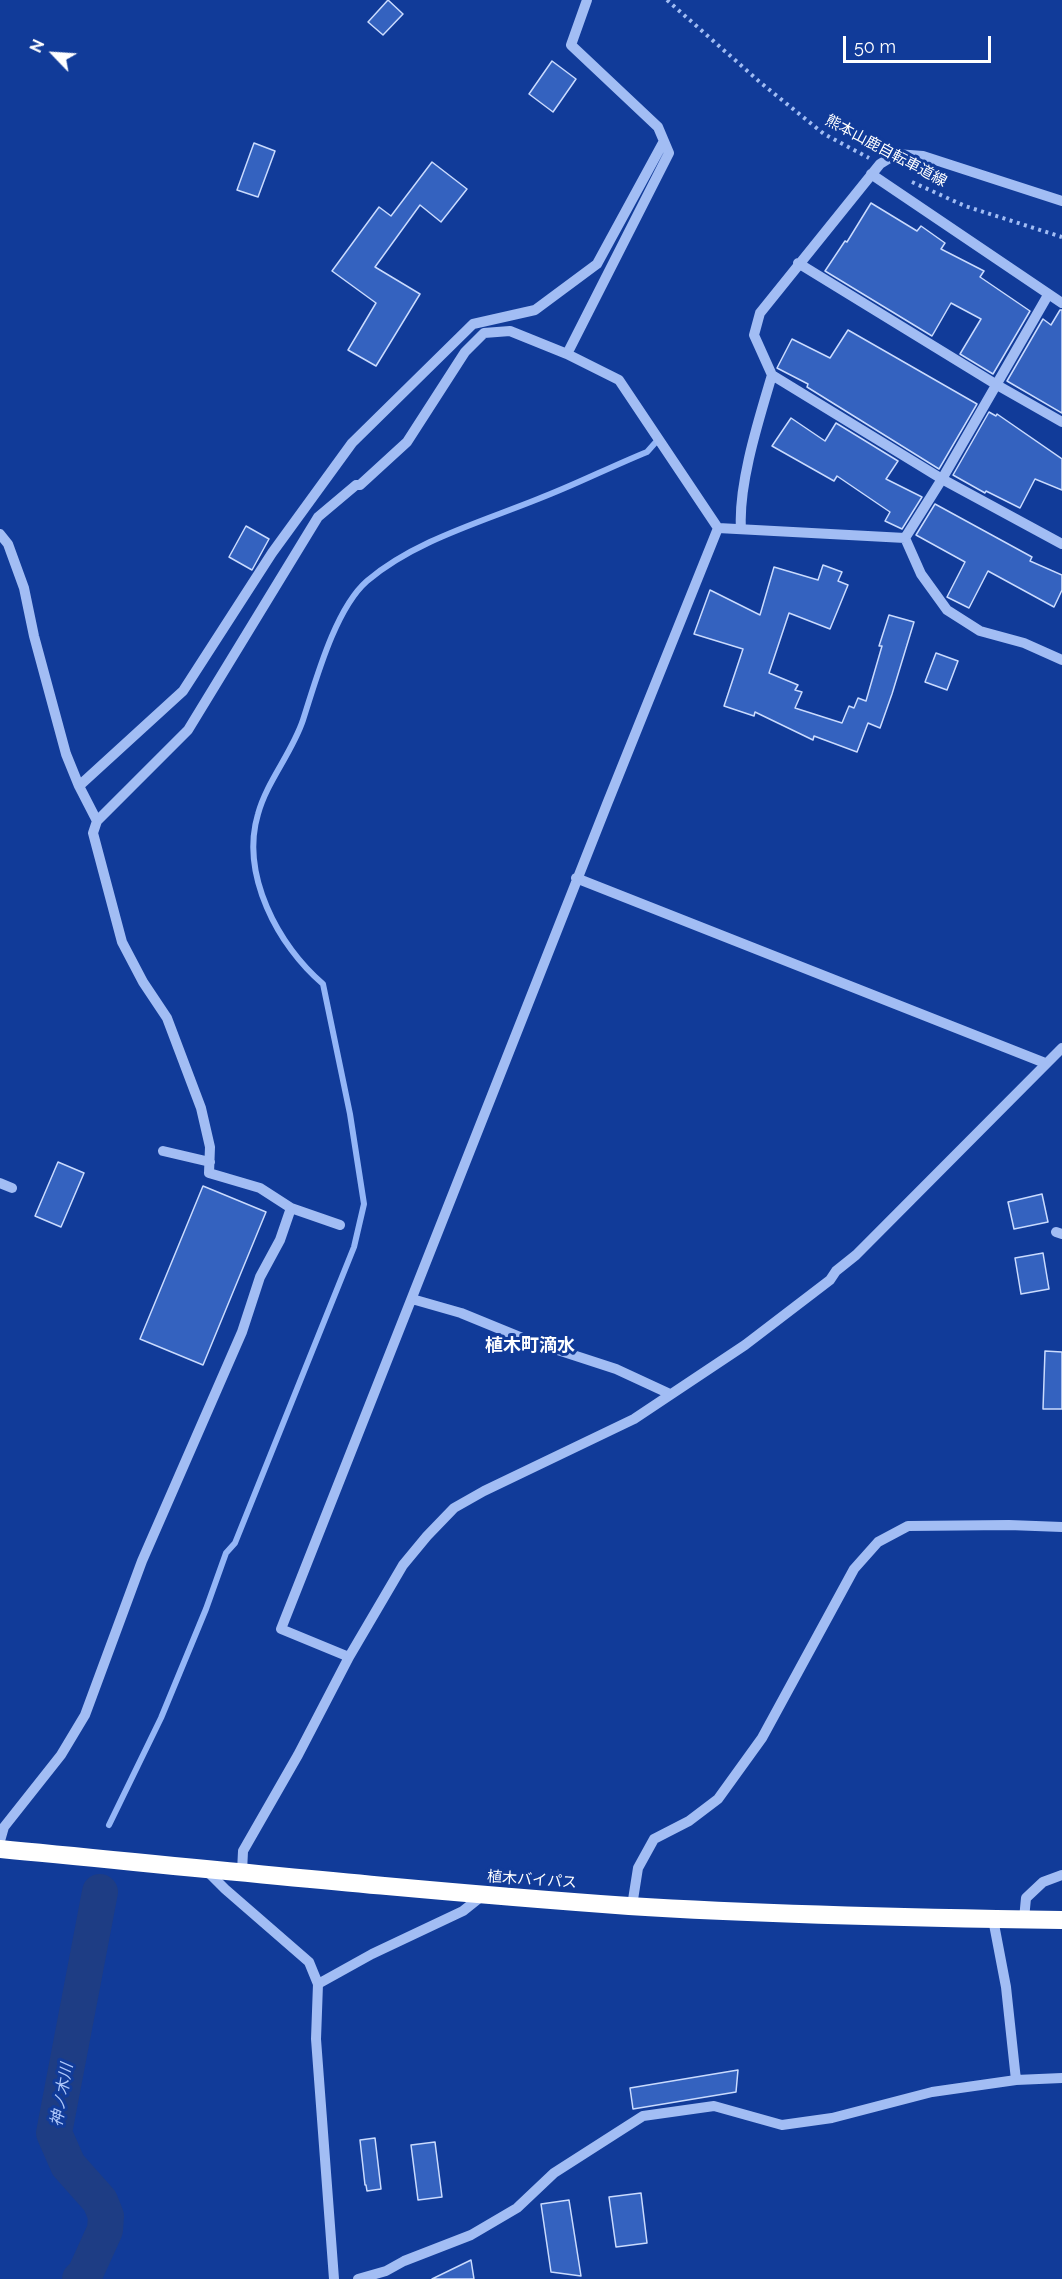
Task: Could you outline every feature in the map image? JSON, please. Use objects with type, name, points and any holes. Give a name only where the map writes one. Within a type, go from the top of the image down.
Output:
[{"type":"highway","name":"植木バイパス","points":[[0,1849],[483,1895],[632,1906],[829,1916],[1062,1920]]},
{"type":"street","points":[[567,354],[669,153],[658,127],[571,45],[587,0]]},
{"type":"street","points":[[78,786],[183,691],[272,553],[352,443],[473,324],[534,310],[597,264],[664,141]]},
{"type":"street","points":[[1062,201],[923,156],[896,154],[880,164],[871,174],[798,263],[760,313],[754,335],[772,375],[942,479],[1062,544]]},
{"type":"street","points":[[871,174],[1062,303]]},
{"type":"street","points":[[798,263],[997,385],[1062,422]]},
{"type":"street","points":[[905,538],[942,479],[1048,295]]},
{"type":"street","points":[[340,1225],[291,1208],[260,1188],[209,1173],[210,1147],[201,1108],[167,1018],[143,982],[122,942],[93,833],[97,821],[188,730],[318,517],[356,485],[360,485],[407,442],[465,351],[484,333],[510,331],[567,354],[619,380],[718,528]]},
{"type":"street","points":[[741,530],[740,516],[752,447],[772,375]]},
{"type":"street","points":[[718,528],[905,538]]},
{"type":"street","points":[[349,1657],[281,1629],[412,1299],[453,1189],[550,950],[576,878],[718,528]]},
{"type":"street","points":[[0,534],[8,544],[24,588],[66,754],[78,786],[97,821]]},
{"type":"street","points":[[905,538],[921,574],[947,610],[980,631],[1024,643],[1062,660]]},
{"type":"street","points":[[576,878],[1045,1063]]},
{"type":"street","points":[[242,1872],[243,1851],[298,1755],[349,1657],[403,1565],[454,1508],[484,1491],[634,1419],[745,1345],[830,1280],[836,1271],[856,1255],[1062,1048]]},
{"type":"street","points":[[163,1151],[210,1162]]},
{"type":"street","points":[[0,1183],[12,1188]]},
{"type":"street","points":[[0,1841],[4,1827],[61,1755],[85,1715],[142,1561],[242,1332],[260,1277],[280,1240],[291,1208]]},
{"type":"street","points":[[412,1299],[461,1313],[527,1340],[616,1369],[670,1394]]},
{"type":"street","points":[[632,1906],[638,1868],[654,1839],[689,1821],[718,1798],[762,1738],[854,1569],[878,1542],[908,1526],[1062,1527]]},
{"type":"street","points":[[205,1869],[225,1890],[309,1962],[318,1984],[316,2039],[334,2279]]},
{"type":"street","points":[[1024,1919],[1026,1898],[1043,1882],[1062,1875]]},
{"type":"street","points":[[318,1984],[372,1954],[463,1911],[483,1895]]},
{"type":"street","points":[[993,1919],[1006,1987],[1016,2080]]},
{"type":"street","points":[[358,2279],[386,2271],[404,2261],[471,2235],[517,2208],[554,2173],[643,2116],[714,2106],[782,2125],[832,2118],[932,2092],[1016,2080],[1062,2078]]},
{"type":"path","name":"熊本山鹿自転車道線","points":[[667,0],[760,83],[824,134],[880,164]]},
{"type":"path","name":"熊本山鹿自転車道線","points":[[910,180],[965,206],[1062,237]]},
{"type":"building","points":[[388,0],[403,14],[383,35],[368,22]]},
{"type":"building","points":[[552,61],[576,79],[553,112],[529,94]]},
{"type":"building","points":[[254,143],[275,151],[258,197],[237,190]]},
{"type":"building","points":[[432,162],[467,189],[441,222],[420,205],[375,267],[420,294],[376,366],[348,350],[376,303],[332,271],[379,207],[391,216]]},
{"type":"building","points":[[871,203],[917,231],[921,226],[945,243],[941,249],[984,271],[980,277],[1030,311],[993,374],[960,354],[981,319],[951,303],[932,336],[825,271],[845,241],[847,242]]},
{"type":"building","points":[[1062,310],[1062,413],[1007,381],[1043,319],[1051,325]]},
{"type":"building","points":[[848,330],[977,404],[939,469],[807,387],[808,384],[777,368],[792,339],[830,358]]},
{"type":"building","points":[[989,412],[996,416],[997,414],[1062,459],[1062,490],[1035,479],[1020,508],[986,491],[985,493],[953,475]]},
{"type":"building","points":[[791,418],[825,441],[836,423],[898,461],[886,479],[922,497],[902,529],[885,521],[890,512],[837,476],[834,481],[772,446]]},
{"type":"building","points":[[935,504],[1032,557],[1030,561],[1062,575],[1062,590],[1054,607],[988,571],[969,608],[947,597],[965,562],[916,535]]},
{"type":"building","points":[[246,526],[269,539],[252,570],[229,557]]},
{"type":"building","points":[[823,565],[842,572],[838,581],[848,585],[830,629],[789,613],[769,673],[798,685],[795,690],[802,692],[795,708],[842,723],[849,706],[854,708],[858,698],[866,701],[889,615],[914,622],[880,728],[868,723],[857,752],[814,736],[813,740],[755,712],[754,716],[724,706],[743,649],[694,634],[710,590],[760,615],[774,567],[818,580]]},
{"type":"building","points":[[936,653],[958,661],[947,690],[925,682]]},
{"type":"building","points":[[58,1162],[84,1173],[61,1227],[35,1216]]},
{"type":"building","points":[[203,1186],[266,1212],[203,1365],[140,1339]]},
{"type":"building","points":[[1042,1194],[1048,1222],[1014,1229],[1008,1202]]},
{"type":"building","points":[[1043,1253],[1049,1289],[1021,1294],[1015,1258]]},
{"type":"building","points":[[1045,1351],[1062,1352],[1062,1409],[1043,1409]]},
{"type":"building","points":[[738,2070],[736,2092],[633,2109],[630,2088]]},
{"type":"building","points":[[375,2138],[381,2189],[367,2191],[360,2140]]},
{"type":"building","points":[[435,2142],[442,2197],[418,2200],[411,2145]]},
{"type":"building","points":[[641,2193],[647,2243],[616,2247],[609,2197]]},
{"type":"building","points":[[569,2200],[581,2276],[551,2272],[541,2204]]},
{"type":"building","points":[[471,2260],[474,2279],[432,2279]]},
{"type":"waterway","points":[[109,1825],[161,1718],[206,1609],[226,1553],[235,1543],[354,1247],[364,1204],[350,1114],[323,984],[291,950],[267,907],[259,884],[254,861],[254,837],[262,802],[293,744],[336,627],[345,609],[367,581],[386,567],[427,544],[552,494],[647,452],[655,443]]},
{"type":"waterway","name":"神ノ木川","points":[[80,2279],[85,2274],[105,2230],[106,2216],[100,2201],[68,2165],[54,2133],[100,1892]]},
{"type":"district","name":"植木町滴水","points":[[530,1346]]}]
